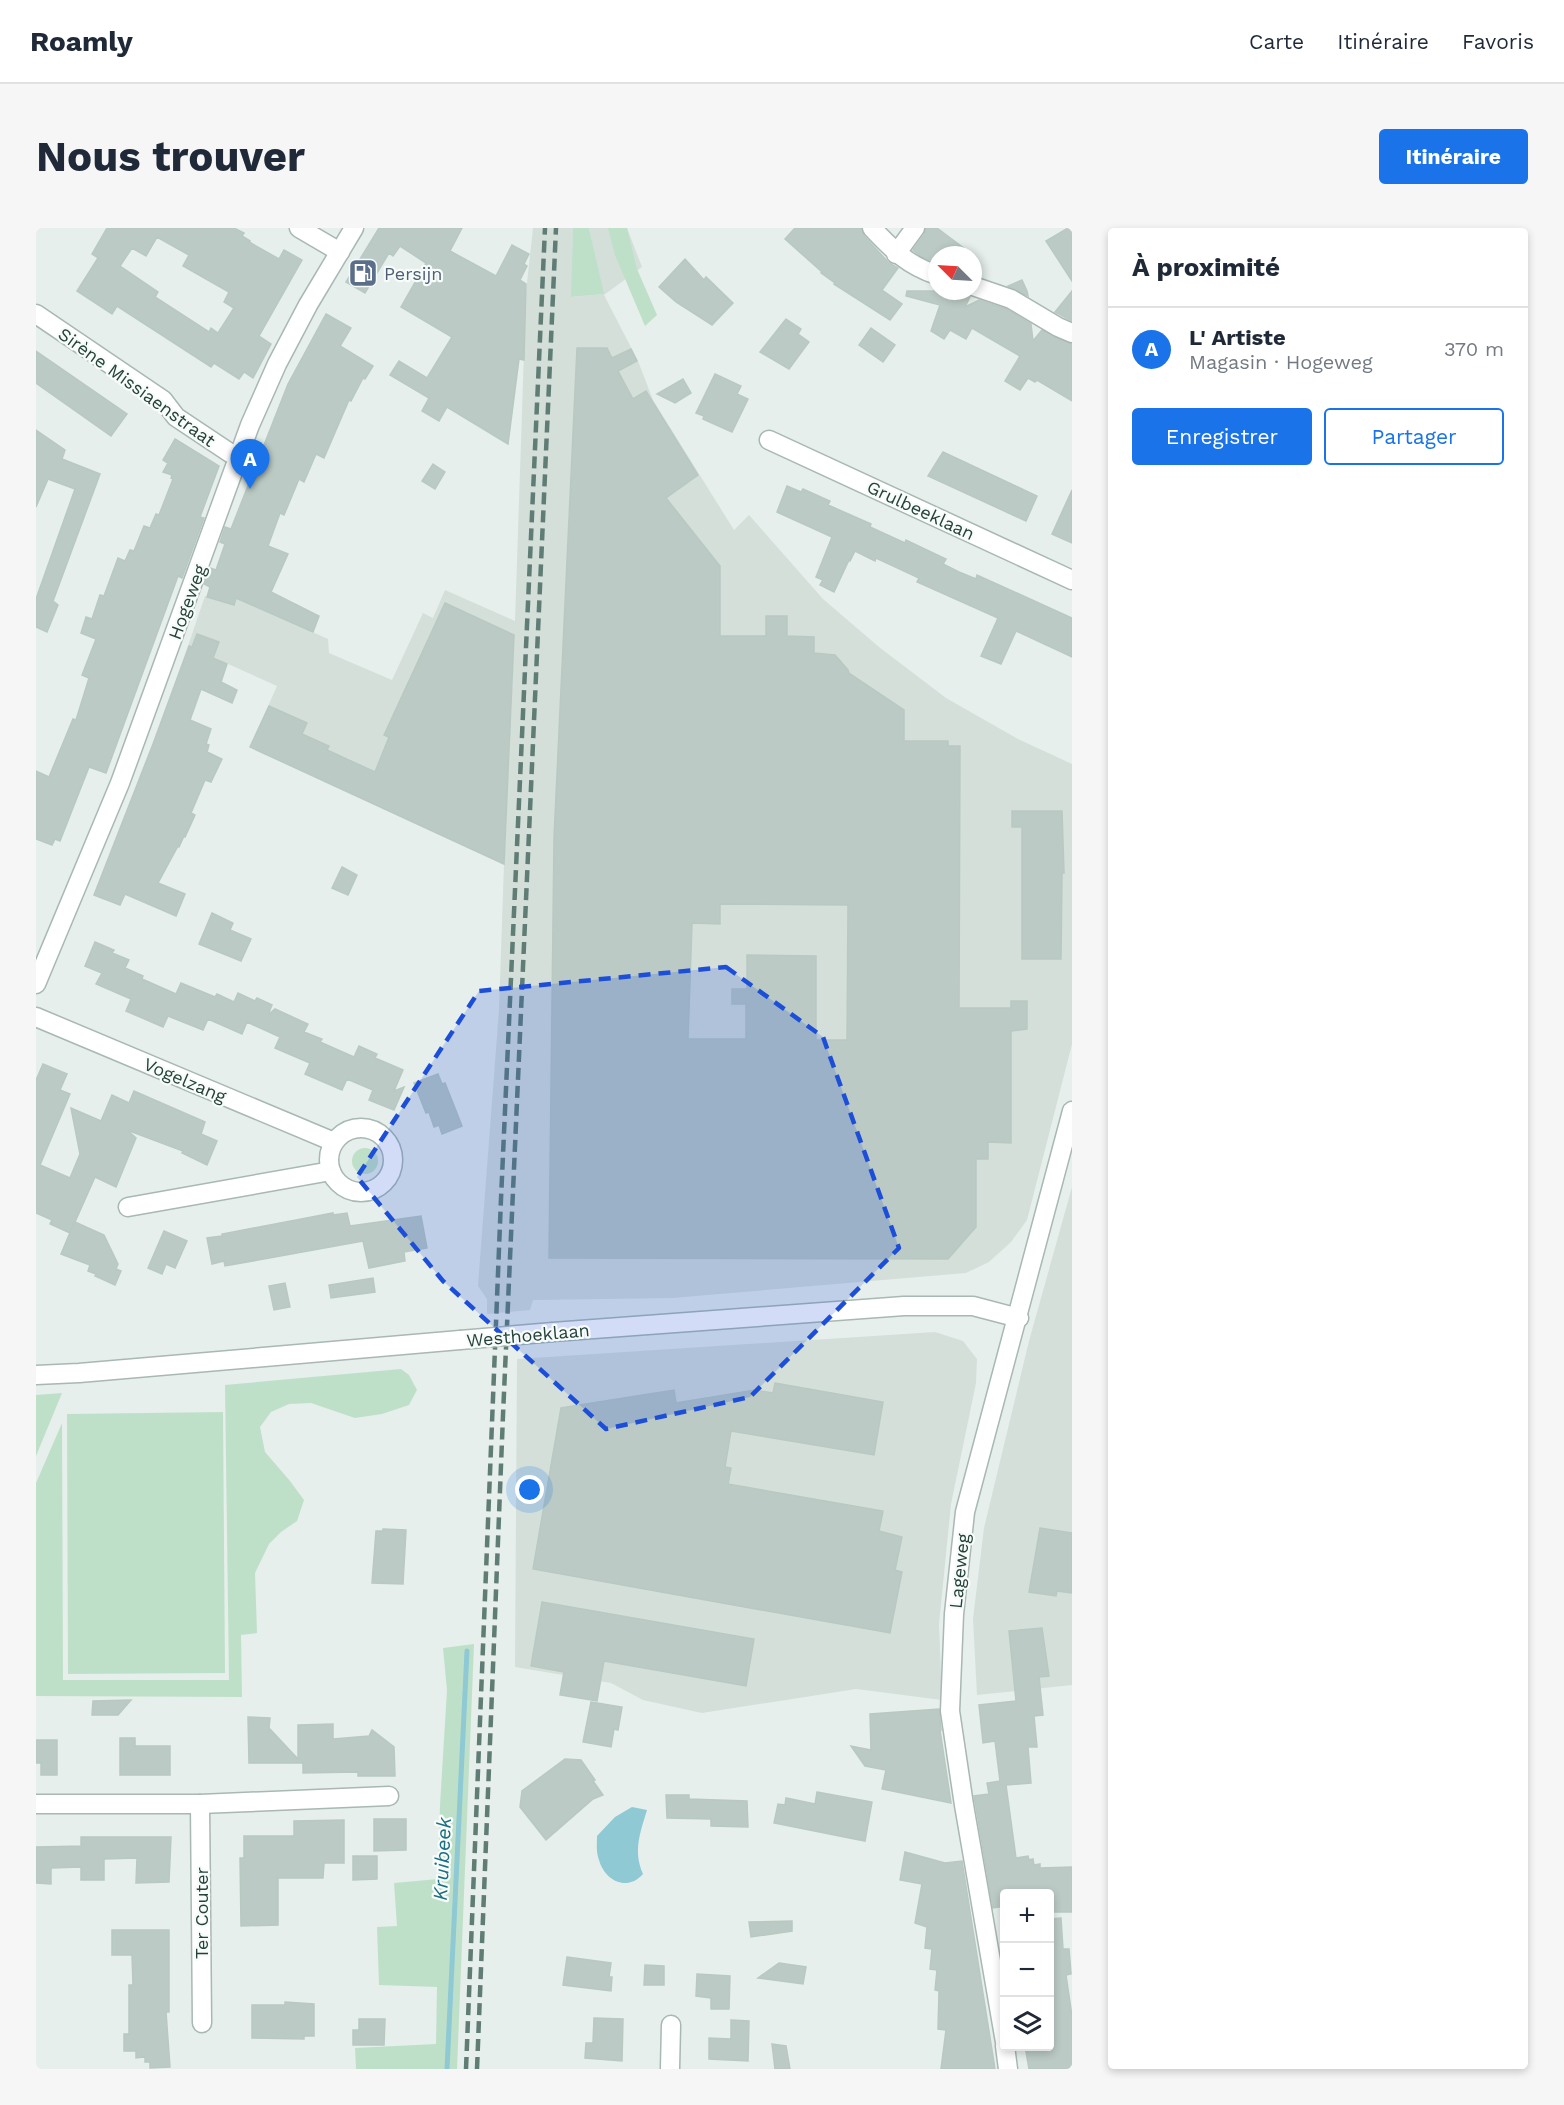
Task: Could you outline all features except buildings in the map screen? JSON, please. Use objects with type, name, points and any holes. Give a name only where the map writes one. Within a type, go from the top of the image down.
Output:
[{"type":"street","points":[[299,228],[340,252]]},
{"type":"street","name":"Hogeweg","points":[[36,984],[120,783],[250,425],[277,364],[308,305],[354,228]]},
{"type":"street","points":[[872,228],[896,254],[928,272]]},
{"type":"street","points":[[896,254],[915,228]]},
{"type":"street","points":[[982,289],[1011,298],[1072,333]]},
{"type":"street","name":"Sirène Missiaenstraat","points":[[36,314],[163,400],[176,417],[230,453],[240,455]]},
{"type":"street","name":"Grulbeeklaan","points":[[769,440],[1072,580]]},
{"type":"street","name":"Vogelzang","points":[[36,1017],[334,1142]]},
{"type":"street","name":"Lageweg","points":[[1000,2013],[950,1711],[954,1614],[965,1512],[1072,1111]]},
{"type":"street","points":[[357,1128],[379,1133],[387,1141],[392,1151],[393,1165],[390,1176],[373,1191],[362,1193],[345,1188],[336,1181],[331,1171],[330,1153],[334,1142],[346,1132],[357,1128]]},
{"type":"street","points":[[128,1207],[331,1171]]},
{"type":"street","name":"Westhoeklaan","points":[[36,1375],[553,1332],[904,1306],[974,1306],[1018,1318]]},
{"type":"street","points":[[36,1804],[200,1804],[389,1796]]},
{"type":"street","name":"Ter Couter","points":[[200,1804],[202,2023]]},
{"type":"street","points":[[670,2069],[671,2025]]},
{"type":"street","points":[[1006,2051],[1008,2069]]},
{"type":"highlighted area","points":[[726,967],[823,1037],[899,1248],[750,1397],[606,1429],[443,1281],[357,1177],[479,991]]},
{"type":"shaded area","points":[[533,228],[573,228],[572,297],[603,294],[589,228],[627,228],[642,267],[604,295],[638,361],[653,400],[734,530],[749,515],[823,599],[879,647],[946,698],[1018,739],[1072,764],[1072,1044],[1027,1220],[1011,1242],[989,1262],[966,1273],[672,1298],[533,1300],[530,1310],[487,1314],[487,1299],[478,1286],[499,1010],[504,864],[250,747],[277,686],[188,646],[205,596],[234,605],[236,598],[328,639],[329,653],[392,680],[423,613],[433,618],[445,590],[515,621],[526,292]]},
{"type":"shaded area","points":[[1072,1187],[1072,1685],[977,1695],[973,1619],[984,1528],[1029,1341]]},
{"type":"shaded area","points":[[935,1332],[963,1341],[977,1359],[976,1383],[951,1504],[939,1624],[942,1700],[856,1689],[702,1713],[643,1700],[611,1683],[515,1667],[517,1359]]},
{"type":"green space","points":[[573,228],[589,228],[604,294],[571,297]]},
{"type":"green space","points":[[608,228],[627,228],[637,269],[657,315],[645,326],[615,255]]},
{"type":"green space","points":[[365,1148],[374,1152],[378,1161],[374,1170],[365,1174],[356,1170],[352,1161],[356,1152]]},
{"type":"green space","points":[[401,1369],[409,1375],[417,1390],[409,1405],[382,1414],[355,1418],[311,1403],[289,1404],[271,1412],[260,1427],[265,1452],[304,1500],[297,1521],[269,1544],[255,1573],[257,1633],[241,1635],[242,1697],[36,1696],[36,1483],[62,1423],[63,1680],[229,1680],[225,1385]]},
{"type":"green space","points":[[62,1393],[36,1456],[36,1395]]},
{"type":"green space","points":[[223,1412],[225,1673],[68,1674],[67,1414]]},
{"type":"green space","points":[[474,1644],[457,2069],[356,2069],[355,2048],[436,2044],[437,1987],[379,1985],[377,1927],[397,1926],[394,1883],[438,1879],[447,1690],[443,1648]]},
{"type":"water","points":[[632,1807],[647,1810],[638,1850],[643,1874],[630,1882],[617,1882],[606,1874],[602,1867],[597,1854],[597,1836],[615,1817]]},
{"type":"waterway","name":"Kruibeek","points":[[447,2069],[467,1651]]},
{"type":"railway","points":[[466,2069],[501,1199],[545,228]]},
{"type":"railway","points":[[477,2069],[503,1415],[556,228]]},
{"type":"place","name":"Persijn","points":[[363,273]]},
{"type":"place","name":"L' Artiste","points":[[250,489]]}]
